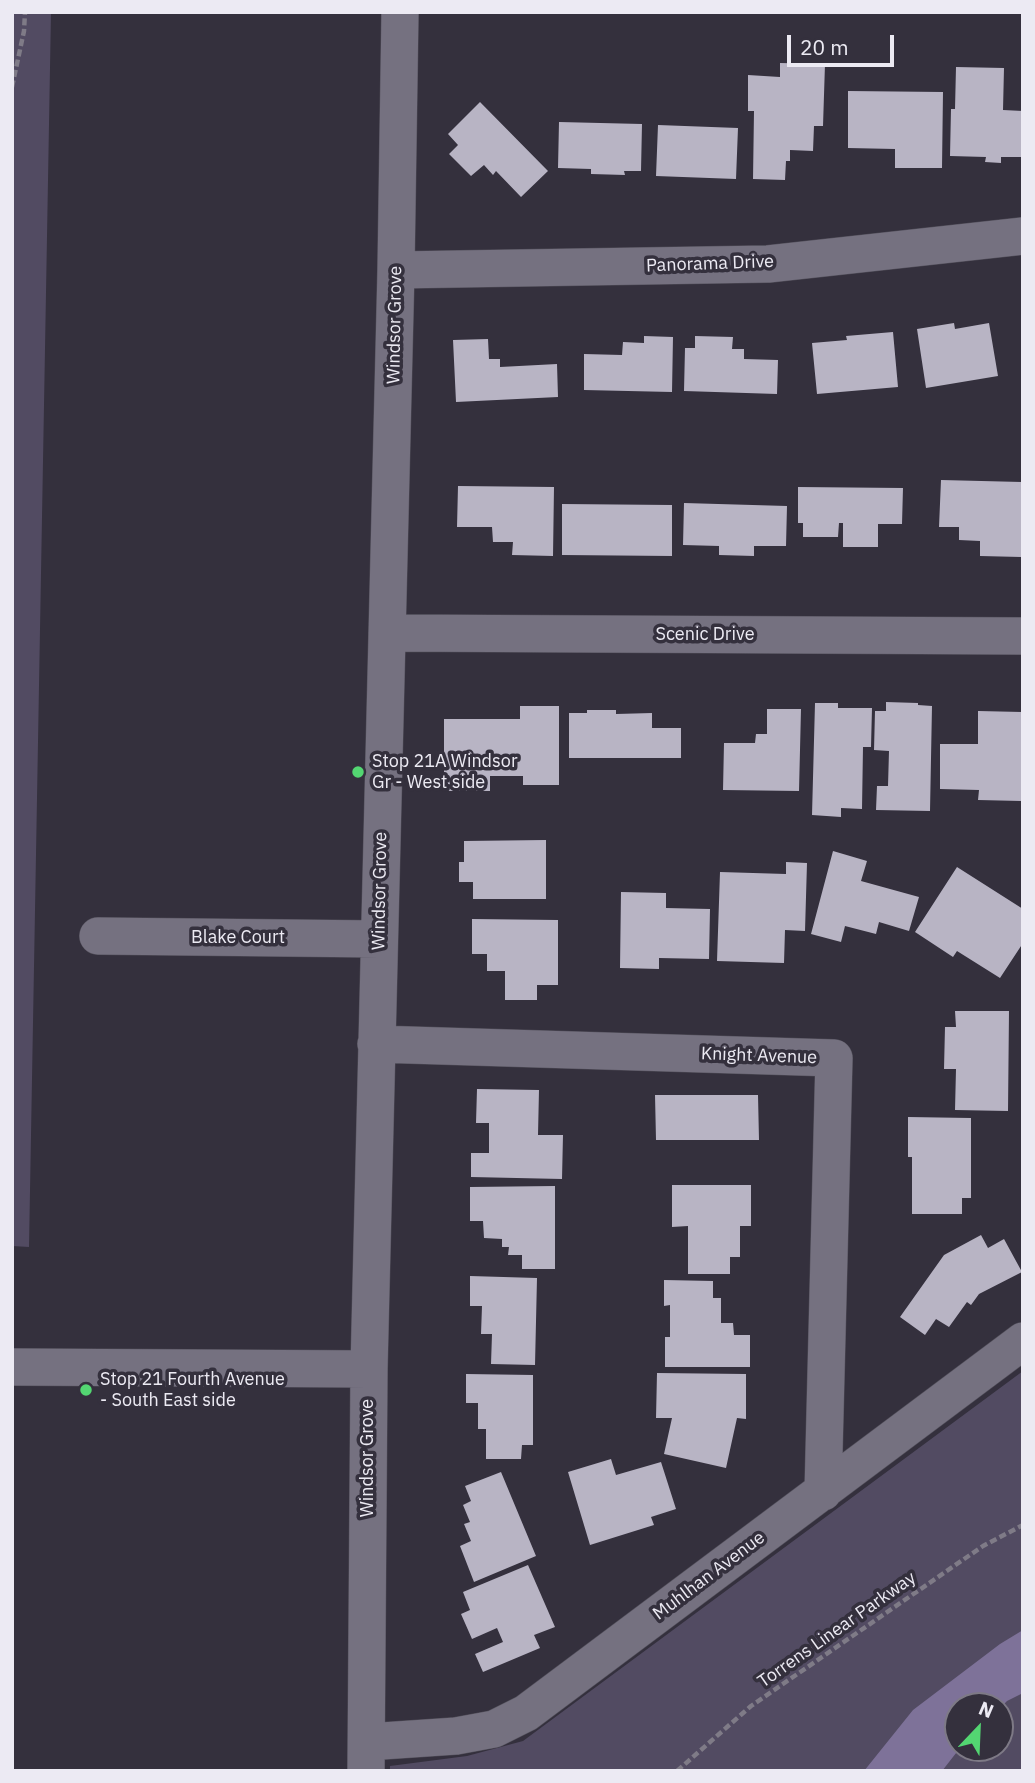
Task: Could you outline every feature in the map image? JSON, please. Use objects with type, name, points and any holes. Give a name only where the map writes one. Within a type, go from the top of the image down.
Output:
[{"type":"street","name":"Windsor Grove","points":[[366,1756],[369,1369],[400,12]]},
{"type":"street","name":"Panorama Drive","points":[[396,270],[768,264],[1023,236]]},
{"type":"street","name":"Scenic Drive","points":[[387,634],[1023,636]]},
{"type":"street","name":"Blake Court","points":[[98,936],[379,939]]},
{"type":"street","name":"Knight Avenue","points":[[376,1044],[834,1058],[823,1492]]},
{"type":"street","name":"Muhlhan Avenue","points":[[366,1756],[494,1729],[526,1713],[1023,1341]]},
{"type":"street","points":[[12,1367],[369,1369]]},
{"type":"path","points":[[12,87],[24,31],[24,12]]},
{"type":"path","name":"Torrens Linear Parkway","points":[[677,1771],[751,1706],[983,1546],[1023,1525]]},
{"type":"shaded area","points":[[12,12],[51,12],[29,1247],[12,1246]]},
{"type":"shaded area","points":[[1023,1371],[1023,1771],[390,1771],[390,1766],[467,1756],[523,1741]]},
{"type":"shaded area","points":[[1023,1630],[1023,1693],[1014,1698],[1014,1692],[944,1692],[944,1762],[949,1762],[942,1771],[864,1771],[913,1710],[1000,1644]]},
{"type":"building","points":[[780,63],[825,64],[823,126],[814,126],[813,151],[790,150],[790,161],[786,161],[785,180],[753,179],[754,111],[748,111],[748,75],[780,77]]},
{"type":"building","points":[[956,67],[1004,68],[1003,110],[1023,111],[1023,157],[1001,157],[1001,163],[985,162],[986,157],[950,156],[951,109],[955,109]]},
{"type":"building","points":[[848,91],[943,92],[942,168],[895,168],[895,149],[848,148]]},
{"type":"building","points":[[480,102],[548,171],[521,197],[496,171],[493,175],[484,165],[471,176],[449,154],[458,145],[448,134]]},
{"type":"building","points":[[559,122],[642,124],[641,171],[624,171],[625,175],[591,174],[591,169],[558,168]]},
{"type":"building","points":[[658,125],[738,128],[736,179],[656,176]]},
{"type":"building","points":[[954,323],[955,329],[989,323],[998,376],[926,388],[917,329]]},
{"type":"building","points":[[893,332],[898,387],[817,394],[812,343],[847,340],[846,336]]},
{"type":"building","points":[[644,336],[673,337],[672,392],[584,390],[584,354],[622,355],[623,342],[644,343]]},
{"type":"building","points":[[695,336],[733,337],[732,349],[744,349],[744,359],[778,360],[777,394],[684,391],[685,348],[695,348]]},
{"type":"building","points":[[488,339],[489,359],[500,359],[500,367],[557,364],[558,397],[456,402],[453,340]]},
{"type":"building","points":[[941,480],[1022,482],[1021,557],[980,556],[980,541],[959,540],[959,527],[939,527]]},
{"type":"building","points":[[458,486],[554,487],[553,556],[512,555],[513,542],[493,542],[492,527],[457,527]]},
{"type":"building","points":[[798,487],[903,488],[902,524],[878,524],[878,547],[843,547],[843,523],[839,523],[838,537],[803,537],[803,523],[798,523]]},
{"type":"building","points":[[684,503],[787,506],[786,546],[754,546],[754,556],[719,555],[719,546],[683,545]]},
{"type":"building","points":[[562,504],[672,505],[672,556],[562,555]]},
{"type":"building","points":[[886,702],[932,706],[930,811],[876,810],[877,786],[888,786],[889,751],[874,750],[875,711],[886,711]]},
{"type":"building","points":[[815,703],[838,703],[838,708],[872,708],[871,747],[863,747],[862,809],[841,808],[841,817],[812,815]]},
{"type":"building","points":[[520,706],[559,706],[559,785],[523,785],[523,776],[490,776],[490,791],[444,791],[444,719],[520,719]]},
{"type":"building","points":[[767,709],[801,709],[799,791],[723,790],[724,743],[755,743],[756,734],[767,734]]},
{"type":"building","points":[[587,710],[616,710],[616,714],[652,713],[652,728],[681,728],[681,758],[569,758],[569,713],[587,713]]},
{"type":"building","points":[[978,711],[1022,712],[1021,801],[978,800],[979,790],[940,789],[940,744],[978,744]]},
{"type":"building","points":[[546,840],[546,899],[473,899],[473,882],[459,882],[459,862],[464,862],[464,841]]},
{"type":"building","points":[[833,851],[867,861],[861,881],[919,897],[909,931],[879,922],[876,934],[845,926],[841,942],[811,934]]},
{"type":"building","points":[[786,862],[807,863],[805,931],[785,930],[784,963],[717,961],[720,872],[786,874]]},
{"type":"building","points":[[957,867],[1023,909],[1023,943],[1000,978],[957,951],[953,957],[915,932]]},
{"type":"building","points":[[621,892],[666,893],[666,908],[710,909],[709,959],[659,958],[659,969],[620,968]]},
{"type":"building","points":[[472,919],[558,920],[558,985],[537,985],[537,1000],[505,1000],[505,971],[487,971],[487,954],[472,954]]},
{"type":"building","points":[[955,1011],[1009,1011],[1008,1111],[955,1110],[956,1069],[944,1069],[945,1027],[956,1027]]},
{"type":"building","points":[[477,1089],[539,1090],[538,1135],[563,1135],[562,1179],[471,1177],[471,1153],[489,1153],[489,1123],[476,1123]]},
{"type":"building","points":[[655,1095],[758,1095],[759,1140],[656,1140]]},
{"type":"building","points":[[908,1117],[971,1118],[971,1198],[962,1198],[962,1214],[912,1214],[912,1157],[908,1157]]},
{"type":"building","points":[[672,1185],[751,1185],[751,1226],[740,1226],[740,1257],[730,1257],[730,1274],[688,1274],[688,1226],[672,1227]]},
{"type":"building","points":[[555,1186],[555,1269],[522,1269],[522,1255],[508,1255],[509,1247],[502,1247],[502,1239],[484,1238],[483,1221],[470,1221],[470,1187]]},
{"type":"building","points":[[981,1235],[988,1248],[1004,1239],[1022,1272],[979,1294],[971,1305],[967,1302],[949,1327],[936,1319],[925,1335],[900,1317],[944,1255]]},
{"type":"building","points":[[470,1276],[537,1278],[535,1365],[491,1364],[492,1334],[481,1334],[482,1306],[470,1306]]},
{"type":"building","points":[[664,1280],[713,1281],[713,1298],[721,1298],[721,1323],[733,1323],[734,1335],[750,1335],[750,1367],[665,1367],[665,1337],[670,1337],[670,1305],[664,1306]]},
{"type":"building","points":[[657,1373],[746,1374],[746,1419],[737,1418],[726,1468],[664,1454],[672,1418],[656,1418]]},
{"type":"building","points":[[466,1374],[533,1375],[533,1445],[522,1445],[521,1459],[486,1459],[486,1429],[478,1429],[478,1403],[466,1403]]},
{"type":"building","points":[[611,1459],[616,1475],[661,1462],[676,1509],[651,1517],[654,1525],[590,1545],[568,1472]]},
{"type":"building","points":[[501,1472],[536,1556],[474,1582],[460,1546],[471,1541],[464,1524],[470,1522],[463,1505],[471,1501],[465,1486]]},
{"type":"building","points":[[528,1565],[555,1627],[534,1635],[540,1648],[483,1672],[475,1654],[503,1642],[497,1628],[472,1639],[461,1614],[470,1610],[463,1592]]},
{"type":"place","name":"Stop 21A Windsor Gr - West side","points":[[358,772]]},
{"type":"place","name":"Stop 21 Fourth Avenue - South East side","points":[[86,1390]]}]
